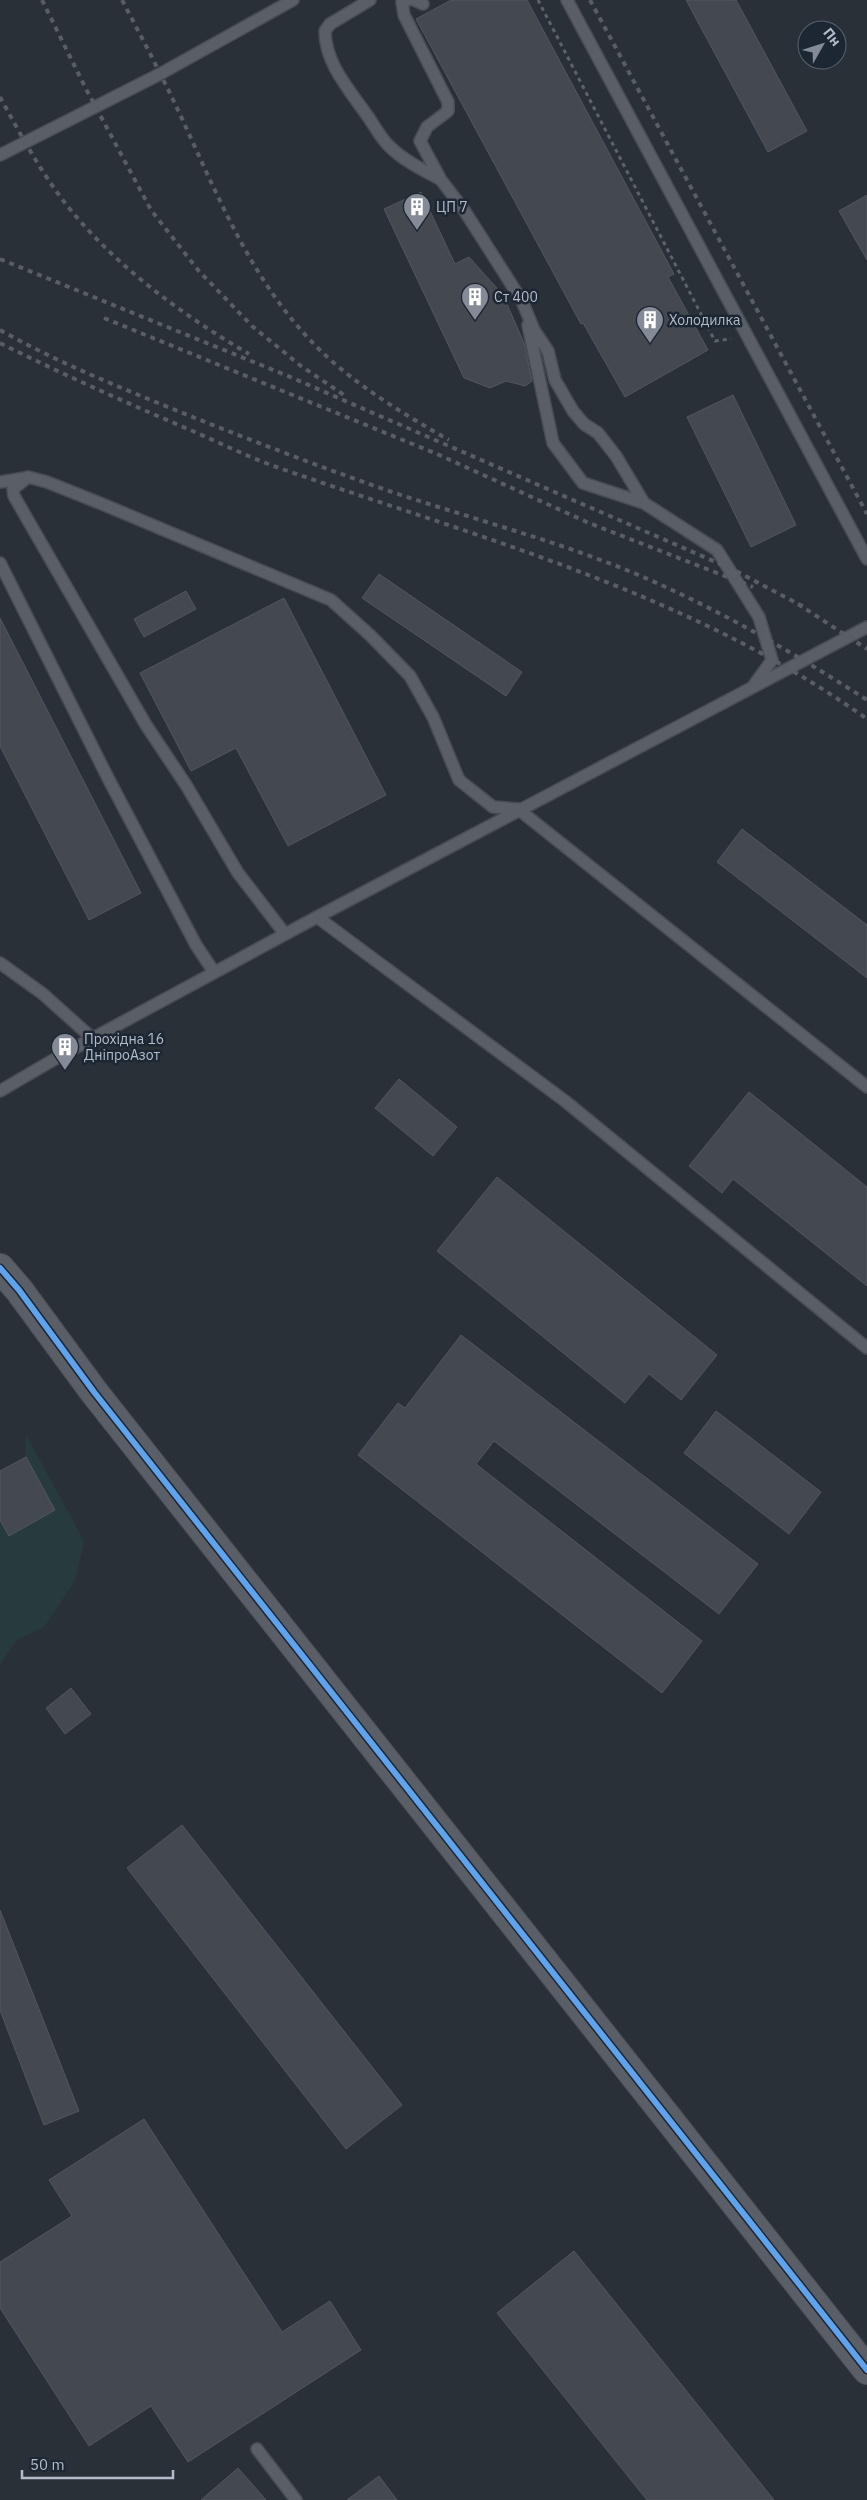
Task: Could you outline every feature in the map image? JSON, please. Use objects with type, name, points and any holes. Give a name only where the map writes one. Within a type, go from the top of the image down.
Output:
[{"type":"street","points":[[0,1268],[20,1290],[94,1392],[867,2370]]},
{"type":"lane","points":[[0,155],[160,74],[293,0]]},
{"type":"lane","points":[[370,0],[330,24],[324,31],[328,54],[341,78],[388,145],[404,158],[440,180]]},
{"type":"lane","points":[[408,0],[402,2],[404,15],[448,102],[448,111],[427,127],[420,141],[440,180],[502,268],[526,310],[534,330],[548,351],[555,380],[573,411],[584,424],[598,433],[616,456],[644,504]]},
{"type":"lane","points":[[567,0],[867,560]]},
{"type":"lane","points":[[526,310],[553,443],[583,483],[644,504],[717,550],[760,617],[772,660],[753,686]]},
{"type":"lane","points":[[0,482],[28,477],[47,482],[331,600],[371,636],[410,676],[433,717],[459,780],[493,806],[518,809],[867,1087]]},
{"type":"lane","points":[[28,477],[13,489],[14,496],[146,725],[186,785],[238,873],[285,934]]},
{"type":"lane","points":[[0,563],[108,778],[196,945],[214,972]]},
{"type":"lane","points":[[0,1091],[92,1038],[518,809],[867,627]]},
{"type":"lane","points":[[317,917],[565,1100],[867,1348]]},
{"type":"lane","points":[[0,963],[43,994],[92,1038]]},
{"type":"lane","points":[[257,2449],[296,2500]]},
{"type":"path","points":[[538,0],[715,341],[723,342],[745,333]]},
{"type":"green space","points":[[26,1435],[84,1541],[75,1581],[44,1627],[17,1640],[0,1664],[0,1521],[9,1536],[55,1510],[26,1457]]},
{"type":"building","points":[[451,0],[527,0],[674,274],[668,277],[708,350],[625,397],[583,323],[581,324],[416,19]]},
{"type":"building","points":[[686,0],[736,0],[807,131],[768,152]]},
{"type":"building","name":"Ст 400","points":[[421,192],[455,264],[469,257],[503,295],[524,343],[532,381],[525,386],[506,381],[490,388],[464,378],[384,209]]},
{"type":"building","points":[[867,195],[867,260],[839,211]]},
{"type":"building","points":[[733,395],[796,525],[751,547],[687,417]]},
{"type":"building","points":[[379,574],[522,672],[506,696],[362,598]]},
{"type":"building","points":[[186,591],[196,609],[144,637],[134,619]]},
{"type":"building","points":[[284,598],[386,795],[288,846],[236,748],[191,771],[140,673]]},
{"type":"building","points":[[0,618],[141,893],[89,920],[0,746]]},
{"type":"building","points":[[742,829],[867,925],[867,978],[717,862]]},
{"type":"building","points":[[399,1079],[457,1127],[433,1156],[375,1108]]},
{"type":"building","points":[[749,1092],[867,1187],[867,1286],[733,1179],[722,1193],[689,1166]]},
{"type":"building","points":[[497,1177],[717,1355],[681,1400],[649,1374],[625,1403],[437,1251]]},
{"type":"building","points":[[461,1335],[758,1564],[719,1614],[494,1441],[476,1464],[702,1641],[662,1693],[358,1455],[398,1403],[405,1408]]},
{"type":"building","points":[[716,1411],[821,1492],[789,1534],[684,1453]]},
{"type":"building","points":[[26,1457],[55,1510],[9,1536],[0,1520],[0,1471]]},
{"type":"building","points":[[71,1688],[91,1714],[65,1734],[46,1708]]},
{"type":"building","points":[[182,1825],[402,2105],[346,2149],[127,1868]]},
{"type":"building","points":[[0,1910],[79,2111],[44,2125],[0,2010]]},
{"type":"building","points":[[144,2119],[282,2332],[330,2301],[361,2350],[188,2462],[151,2406],[89,2446],[0,2308],[0,2262],[72,2216],[49,2180]]},
{"type":"building","points":[[574,2251],[774,2500],[647,2500],[497,2313]]},
{"type":"building","points":[[238,2468],[266,2500],[201,2500]]},
{"type":"building","points":[[379,2476],[397,2500],[347,2500]]},
{"type":"railway","points":[[42,0],[85,87],[151,210],[198,270],[252,326],[301,366],[344,395]]},
{"type":"railway","points":[[122,0],[171,94],[219,200],[251,260],[289,315],[311,341],[342,370],[394,407],[449,440]]},
{"type":"railway","points":[[590,0],[867,514]]},
{"type":"railway","points":[[0,97],[51,184],[78,219],[100,242],[122,264],[171,303],[249,354]]},
{"type":"railway","points":[[0,259],[288,376],[734,570],[804,607]]},
{"type":"railway","points":[[104,318],[437,454],[589,523],[753,587]]},
{"type":"railway","points":[[0,330],[47,355],[96,377],[270,447],[395,493],[542,540],[629,571],[691,599],[751,630],[867,700]]},
{"type":"railway","points":[[0,343],[97,389],[260,461],[509,546],[584,573],[658,603],[730,637],[800,675],[867,719]]},
{"type":"railway","points":[[798,604],[867,649]]},
{"type":"cycle path","points":[[0,1268],[19,1290],[94,1392],[867,2370]]},
{"type":"place","name":"ЦП 7","points":[[417,231]]},
{"type":"place","name":"Ст 400","points":[[475,321]]},
{"type":"place","name":"Холодилка","points":[[650,344]]},
{"type":"place","name":"Прохідна 16 ДніпроАзот","points":[[65,1071]]}]
